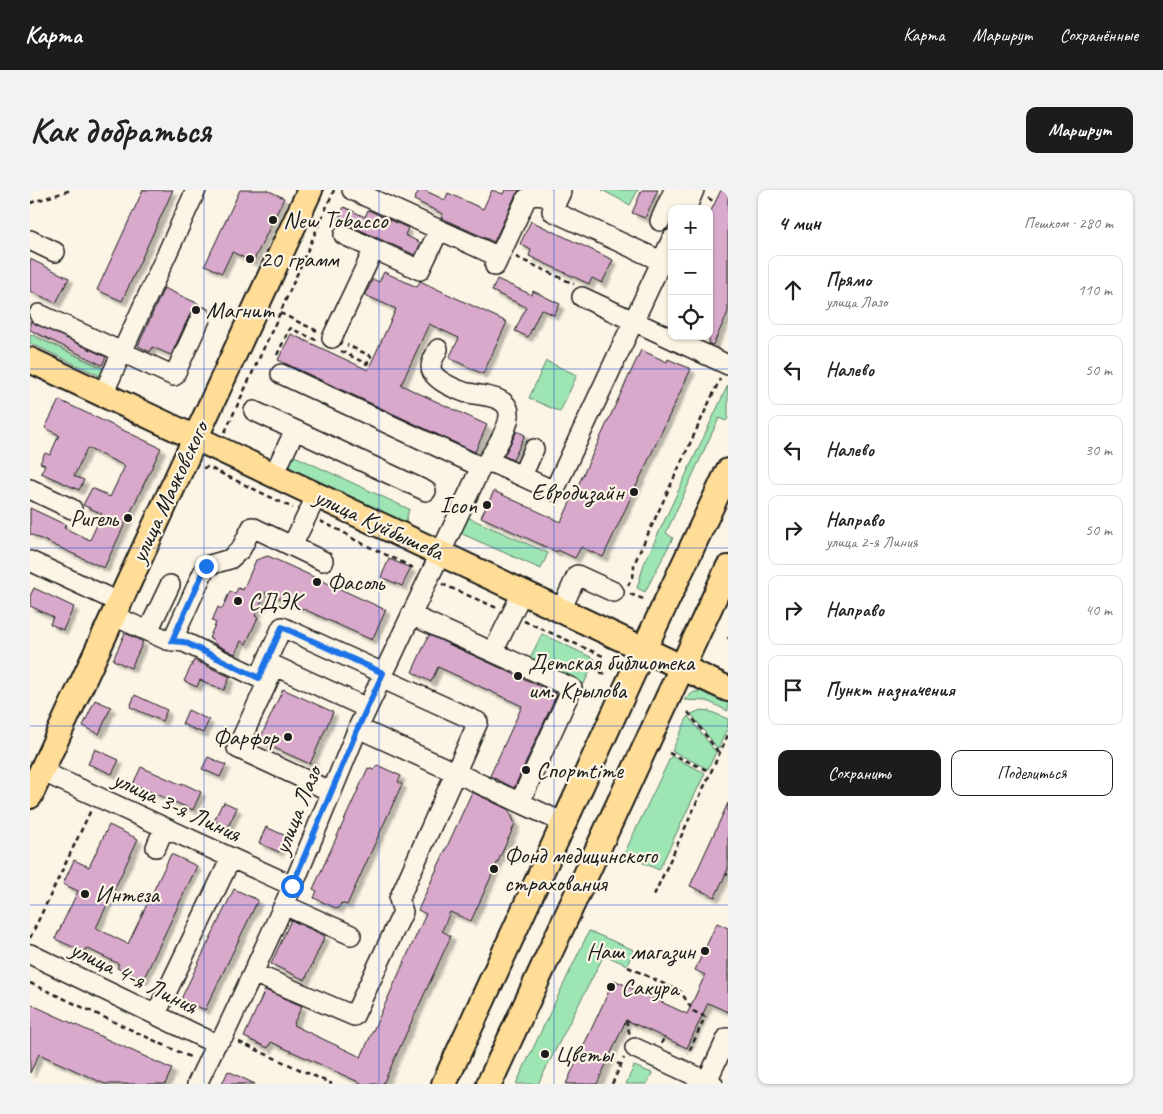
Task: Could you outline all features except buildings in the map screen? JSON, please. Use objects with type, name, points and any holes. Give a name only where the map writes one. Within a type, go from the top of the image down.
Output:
[{"type":"main road","name":"улица Маяковского","points":[[30,796],[39,765],[115,608],[310,190]]},
{"type":"main road","name":"улица Куйбышева","points":[[30,360],[728,689]]},
{"type":"main road","points":[[444,1084],[728,471]]},
{"type":"main road","points":[[490,1084],[728,568]]},
{"type":"street","points":[[103,394],[196,190]]},
{"type":"street","points":[[660,221],[674,190]]},
{"type":"street","points":[[362,192],[499,258],[526,199],[533,195],[558,197],[552,210],[661,261]]},
{"type":"street","points":[[344,235],[420,270],[439,230]]},
{"type":"street","points":[[30,240],[55,252]]},
{"type":"street","points":[[281,374],[484,465],[493,463],[554,491],[668,247]]},
{"type":"street","points":[[332,338],[374,248]]},
{"type":"street","points":[[578,290],[633,321],[728,363]]},
{"type":"street","points":[[39,314],[174,376],[201,317]]},
{"type":"street","name":"улица Лазо","points":[[197,1084],[253,973],[284,905],[358,728],[382,676],[484,465],[494,452],[506,427],[509,414],[507,406],[499,400],[486,395],[464,392],[441,381],[433,374],[431,366],[438,349]]},
{"type":"street","points":[[254,411],[426,491]]},
{"type":"street","points":[[274,474],[295,430]]},
{"type":"street","points":[[522,476],[534,449]]},
{"type":"street","points":[[30,489],[72,509]]},
{"type":"street","points":[[292,546],[318,495]]},
{"type":"street","points":[[172,641],[206,566],[230,559],[241,548],[252,526],[323,561]]},
{"type":"street","points":[[30,561],[115,608],[148,631],[172,641],[184,642],[259,678],[282,627],[478,722],[398,899],[403,912],[354,1016],[253,973]]},
{"type":"street","points":[[560,610],[577,575],[620,592]]},
{"type":"street","points":[[148,631],[170,585]]},
{"type":"street","points":[[493,652],[522,591]]},
{"type":"street","points":[[411,615],[572,688],[520,802]]},
{"type":"street","points":[[332,792],[237,748],[275,666],[368,708]]},
{"type":"street","points":[[358,728],[564,823]]},
{"type":"street","name":"улица 3-я Линия","points":[[39,765],[96,797],[292,886]]},
{"type":"street","points":[[156,847],[164,828]]},
{"type":"street","points":[[156,1014],[231,858]]},
{"type":"street","points":[[284,905],[351,934]]},
{"type":"street","name":"улица 4-я Линия","points":[[30,954],[156,1014],[220,1040]]},
{"type":"street","points":[[632,1039],[710,1083],[728,1038]]},
{"type":"path","points":[[30,203],[71,190]]},
{"type":"path","points":[[222,439],[280,314],[334,190]]},
{"type":"path","points":[[499,258],[578,290]]},
{"type":"path","points":[[364,352],[371,356]]},
{"type":"path","points":[[620,592],[634,573],[634,564],[728,363]]},
{"type":"path","points":[[600,672],[607,675]]},
{"type":"path","points":[[688,712],[719,754]]},
{"type":"path","points":[[654,895],[728,735]]},
{"type":"path","points":[[669,753],[711,772]]},
{"type":"path","points":[[30,938],[96,797]]},
{"type":"path","points":[[628,967],[681,992],[693,1011],[705,1017],[687,1056]]},
{"type":"path","points":[[30,983],[206,1065]]},
{"type":"path","points":[[626,1020],[632,1039]]},
{"type":"path","points":[[220,1040],[332,1084]]},
{"type":"path","points":[[609,1059],[621,1065]]},
{"type":"green space","points":[[602,190],[638,190],[630,205]]},
{"type":"green space","points":[[30,334],[103,368],[100,376],[30,343]]},
{"type":"green space","points":[[546,361],[577,375],[560,412],[529,398]]},
{"type":"green space","points":[[728,385],[728,418],[726,421],[719,418],[666,533],[673,538],[645,592],[637,588],[644,564]]},
{"type":"green space","points":[[288,453],[409,509],[405,526],[281,468]]},
{"type":"green space","points":[[467,517],[548,553],[541,569],[460,533]]},
{"type":"green space","points":[[542,634],[595,659],[584,684],[530,658]]},
{"type":"green space","points":[[707,691],[728,698],[728,711],[707,701],[684,700],[694,692]]},
{"type":"green space","points":[[701,710],[709,711],[728,719],[728,727],[718,749],[691,714]]},
{"type":"green space","points":[[688,716],[716,752],[708,769],[672,751]]},
{"type":"green space","points":[[671,756],[705,773],[659,870],[624,854]]},
{"type":"green space","points":[[589,931],[634,950],[627,965],[604,955],[538,1084],[516,1084]]},
{"type":"green space","points":[[634,1066],[652,1073],[647,1084],[626,1084]]},
{"type":"place","name":"New Tobacco","points":[[273,220]]},
{"type":"place","name":"20 грамм","points":[[250,259]]},
{"type":"place","name":"Магнит","points":[[196,310]]},
{"type":"place","name":"Евродизайн","points":[[634,492]]},
{"type":"place","name":"Icon","points":[[487,505]]},
{"type":"place","name":"Ригель","points":[[128,518]]},
{"type":"place","name":"Фасоль","points":[[317,582]]},
{"type":"place","name":"СДЭК","points":[[238,601]]},
{"type":"place","name":"Детская библиотека им. Крылова","points":[[518,676]]},
{"type":"place","name":"Фарфор","points":[[288,737]]},
{"type":"place","name":"Спортtime","points":[[526,770]]},
{"type":"place","name":"Фонд медицинского страхования","points":[[494,869]]},
{"type":"place","name":"Интеза","points":[[85,894]]},
{"type":"place","name":"Наш магазин","points":[[705,951]]},
{"type":"place","name":"Сакура","points":[[611,987]]},
{"type":"place","name":"Цветы","points":[[545,1054]]},
{"type":"route","points":[[206,566],[172,641],[184,642],[259,678],[282,627],[383,673],[292,886]]}]
